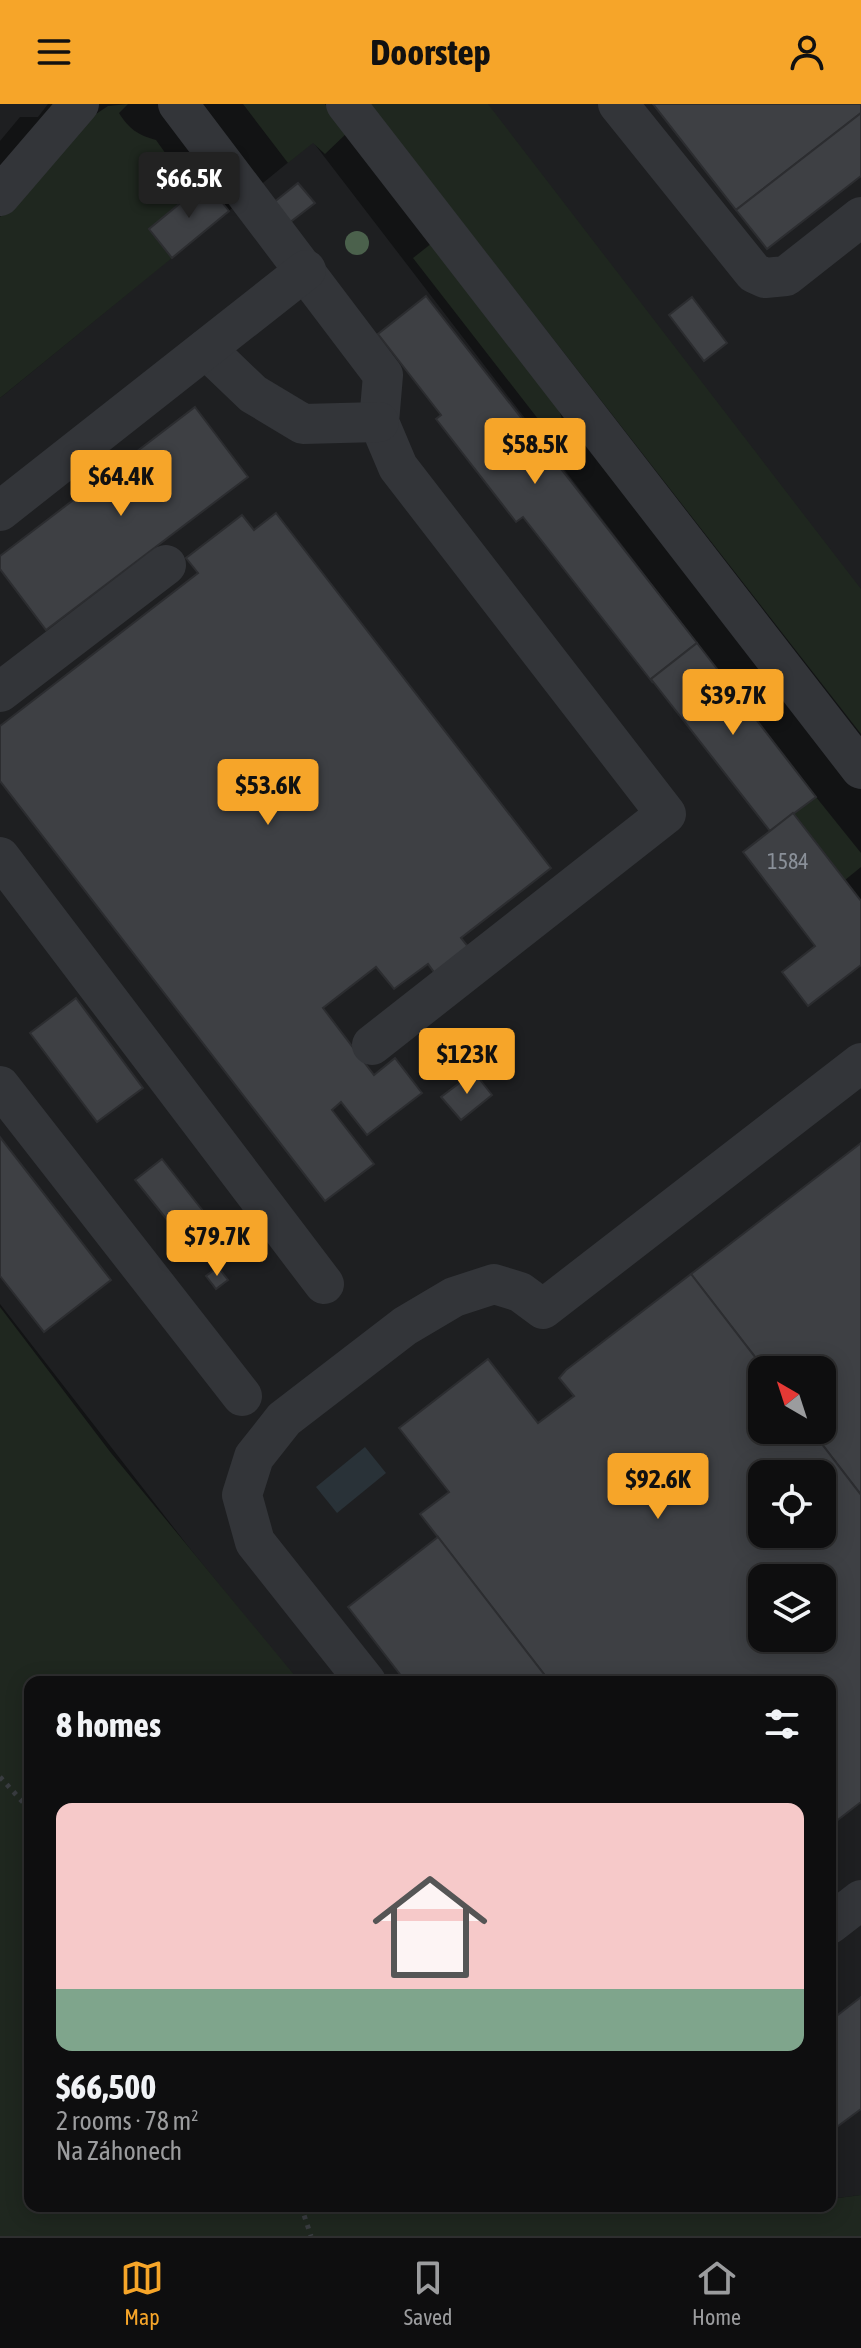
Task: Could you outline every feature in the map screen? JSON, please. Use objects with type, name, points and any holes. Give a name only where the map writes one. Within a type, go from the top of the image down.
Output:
[{"type":"street","points":[[178,104],[383,375],[379,422],[398,467],[666,814],[372,1045]]},
{"type":"street","points":[[346,104],[861,769]]},
{"type":"street","points":[[618,104],[754,273],[765,278],[786,276],[861,217]]},
{"type":"street","points":[[0,196],[74,105]]},
{"type":"street","points":[[0,511],[306,270]]},
{"type":"street","points":[[206,349],[253,394],[303,424],[379,422]]},
{"type":"street","points":[[0,692],[166,565]]},
{"type":"street","points":[[0,857],[324,1284]]},
{"type":"street","points":[[361,1676],[255,1542],[242,1495],[254,1457],[284,1419],[405,1326],[454,1297],[494,1284],[520,1292],[543,1309],[861,1063]]},
{"type":"street","points":[[0,1086],[242,1396]]},
{"type":"street","points":[[836,1919],[861,1900]]},
{"type":"path","points":[[0,1777],[24,1803]]},
{"type":"path","points":[[303,2212],[311,2236]]},
{"type":"shaded area","points":[[0,104],[48,104],[38,117],[20,117],[0,141]]},
{"type":"shaded area","points":[[128,104],[119,113],[123,119],[134,131],[156,140],[193,192],[149,229],[172,258],[0,398],[0,217],[72,130],[108,106]]},
{"type":"shaded area","points":[[243,104],[325,104],[347,133],[325,154],[313,143],[288,163]]},
{"type":"shaded area","points":[[370,104],[488,104],[861,589],[861,734]]},
{"type":"shaded area","points":[[487,104],[861,104],[861,591]]},
{"type":"shaded area","points":[[313,142],[815,796],[792,815],[861,905],[861,2195],[836,2198],[836,1676],[293,1676],[0,1304],[0,398]]},
{"type":"shaded area","points":[[432,243],[558,407],[562,419],[552,437],[413,258]]},
{"type":"shaded area","points":[[816,797],[861,853],[861,867],[845,880],[794,814]]},
{"type":"shaded area","points":[[0,1307],[111,1453],[295,1676],[24,1676],[24,2212],[836,2212],[836,2198],[861,2195],[861,2236],[0,2236]]},
{"type":"shaded area","points":[[365,1447],[386,1473],[337,1513],[316,1487]]},
{"type":"building","points":[[653,104],[861,104],[861,113],[736,210]]},
{"type":"building","points":[[861,113],[861,176],[767,249],[736,210]]},
{"type":"building","points":[[206,182],[229,211],[172,258],[149,229]]},
{"type":"building","points":[[298,183],[315,203],[289,223],[273,203]]},
{"type":"building","points":[[426,296],[697,643],[651,679],[653,683],[523,517],[516,522],[436,419],[441,415],[378,334]]},
{"type":"building","points":[[692,297],[727,343],[704,361],[669,315]]},
{"type":"building","points":[[195,407],[248,477],[46,630],[0,569],[0,556]]},
{"type":"building","points":[[276,513],[551,868],[461,938],[470,949],[436,975],[428,964],[394,989],[376,967],[323,1008],[374,1075],[395,1058],[422,1093],[367,1135],[341,1102],[332,1110],[374,1164],[325,1201],[0,781],[0,726],[198,573],[186,558],[242,515],[254,530]]},
{"type":"building","points":[[697,643],[816,797],[770,831],[651,679]]},
{"type":"building","points":[[793,813],[861,901],[861,965],[808,1006],[782,972],[815,946],[743,852]]},
{"type":"building","points":[[76,998],[143,1088],[97,1122],[30,1033]]},
{"type":"building","points":[[474,1072],[492,1095],[461,1120],[441,1097]]},
{"type":"building","points":[[0,1137],[111,1280],[44,1332],[0,1276]]},
{"type":"building","points":[[861,1143],[861,1495],[822,1444],[836,1444],[836,1356],[754,1356],[691,1274]]},
{"type":"building","points":[[162,1159],[207,1216],[181,1237],[135,1180]]},
{"type":"building","points":[[218,1267],[228,1280],[216,1289],[206,1276]]},
{"type":"building","points":[[691,1274],[754,1356],[748,1356],[748,1444],[822,1444],[834,1460],[748,1460],[748,1548],[836,1548],[836,1462],[861,1495],[861,1802],[836,1821],[836,1676],[545,1676],[420,1514],[449,1492],[399,1428],[488,1359],[538,1423],[574,1396],[559,1378],[566,1370]]},
{"type":"building","points":[[438,1537],[545,1676],[401,1676],[348,1607]]},
{"type":"building","points":[[861,1997],[861,2109],[836,2128],[836,2016]]}]
